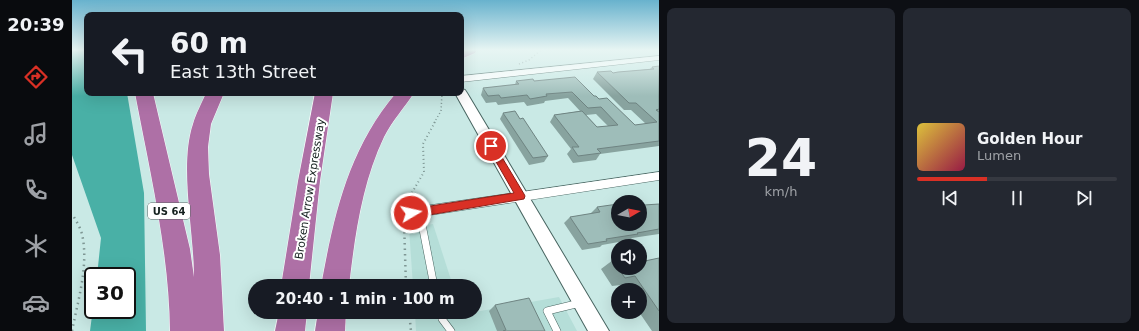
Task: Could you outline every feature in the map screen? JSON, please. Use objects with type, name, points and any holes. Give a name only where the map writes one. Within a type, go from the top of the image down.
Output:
[{"type":"highway","name":"US 64","points":[[145,96],[177,248],[184,304],[185,331]]},
{"type":"highway","points":[[208,331],[207,255],[198,174],[198,147],[202,124],[215,96]]},
{"type":"highway","name":"Broken Arrow Expressway","points":[[296,279],[324,96]]},
{"type":"highway","points":[[336,279],[346,221],[364,158],[380,125],[403,96]]},
{"type":"highway","points":[[290,331],[291,319]]},
{"type":"highway","points":[[330,331],[331,319]]},
{"type":"street","points":[[464,79],[589,65]]},
{"type":"street","points":[[463,96],[599,331]]},
{"type":"street","points":[[410,213],[659,176]]},
{"type":"lane","points":[[410,213],[432,279]]},
{"type":"lane","points":[[557,331],[547,311],[582,302]]},
{"type":"lane","points":[[442,319],[450,331]]},
{"type":"path","points":[[406,279],[410,213],[422,177],[423,144],[441,111],[442,96]]},
{"type":"path","points":[[72,214],[80,228],[83,246],[82,270],[72,331]]},
{"type":"path","points":[[410,319],[411,331]]},
{"type":"shaded area","points":[[72,65],[84,65],[84,96],[128,96],[144,193],[146,331],[90,331],[92,319],[136,319],[136,267],[98,267],[101,238],[72,155]]},
{"type":"shaded area","points":[[433,224],[451,279],[413,279],[409,228]]},
{"type":"shaded area","points":[[559,297],[577,331],[416,331],[415,319],[482,319],[482,311]]},
{"type":"building","points":[[659,66],[659,109],[656,110],[659,112],[659,141],[597,149],[601,153],[578,156],[572,147],[579,147],[554,115],[582,111],[597,127],[618,125],[601,107],[588,108],[572,92],[546,94],[547,96],[530,99],[527,95],[501,98],[499,95],[488,96],[483,88],[519,84],[516,81],[533,79],[534,81],[575,77],[594,96],[599,99],[607,98],[635,125],[657,122],[636,103],[629,103],[597,72],[611,71],[613,73],[654,69],[652,67]]},
{"type":"building","points":[[515,111],[520,119],[523,118],[548,156],[533,158],[503,113]]},
{"type":"building","points":[[659,204],[659,229],[588,244],[570,217],[600,212],[597,207],[611,205],[611,231],[647,231],[647,205]]},
{"type":"building","points":[[659,258],[659,311],[647,294],[647,283],[640,283],[635,276],[625,278],[623,275],[647,275],[647,261]]},
{"type":"building","points":[[529,298],[545,331],[503,331],[506,330],[495,305]]},
{"type":"route","points":[[411,213],[520,196],[491,146]]}]
